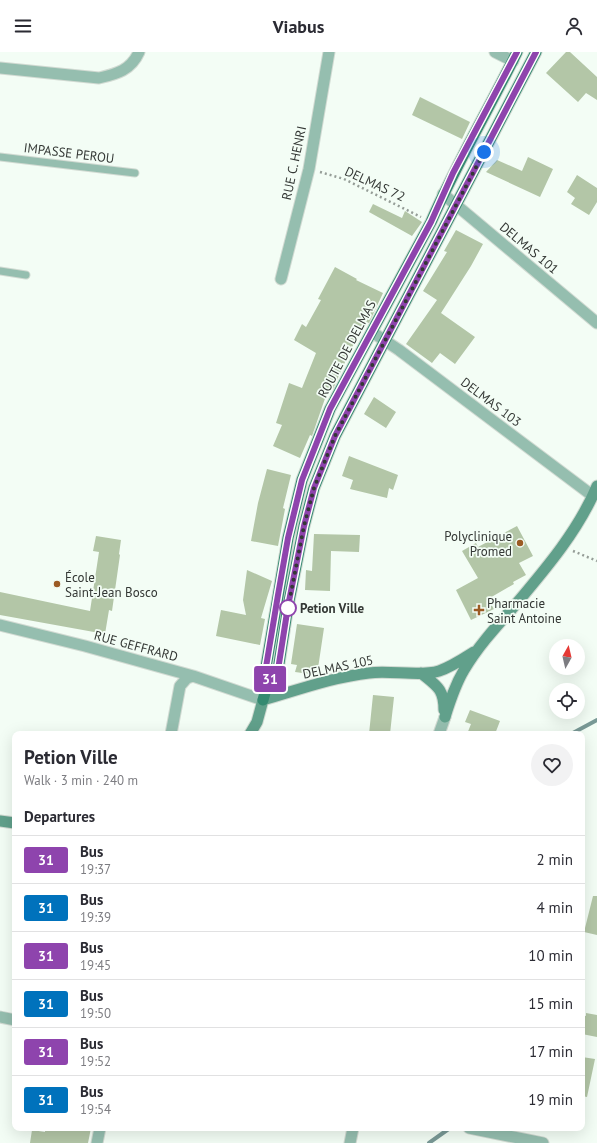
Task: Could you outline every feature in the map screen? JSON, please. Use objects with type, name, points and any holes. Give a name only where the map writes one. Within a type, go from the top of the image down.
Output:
[{"type":"main road","name":"ROUTE DE DELMAS","points":[[268,682],[278,670],[288,606],[304,526],[314,488],[335,436],[536,52]]},
{"type":"main road","name":"ROUTE DE DELMAS","points":[[252,731],[257,722],[268,682],[266,667],[272,629],[288,538],[302,480],[330,409],[431,222],[443,194],[515,56]]},
{"type":"main road","points":[[445,718],[456,684],[465,668],[488,636],[537,579],[562,546],[573,531],[595,491]]},
{"type":"main road","name":"DELMAS 105","points":[[263,700],[346,677],[369,673],[390,671],[421,673],[438,672],[462,660],[479,648]]},
{"type":"main road","points":[[421,673],[437,686],[444,698],[445,718]]},
{"type":"main road","points":[[0,821],[12,823]]},
{"type":"street","points":[[0,68],[99,78],[113,75],[125,69],[135,61],[139,52]]},
{"type":"street","name":"RUE C. HENRI","points":[[281,279],[309,169],[329,52]]},
{"type":"street","points":[[495,52],[515,56]]},
{"type":"street","name":"DELMAS 101","points":[[443,194],[597,323]]},
{"type":"street","name":"DELMAS 103","points":[[372,332],[595,491]]},
{"type":"street","name":"RUE GEFFRARD","points":[[0,625],[85,646],[193,676],[263,700]]},
{"type":"street","points":[[172,731],[180,686],[187,678],[193,676]]},
{"type":"street","points":[[439,731],[445,718]]},
{"type":"street","points":[[0,1017],[12,1019]]},
{"type":"street","points":[[98,1143],[100,1131]]},
{"type":"street","points":[[350,1143],[352,1131]]},
{"type":"street","points":[[484,1131],[543,1143]]},
{"type":"lane","name":"IMPASSE PEROU","points":[[0,157],[135,173]]},
{"type":"lane","points":[[0,271],[26,275]]},
{"type":"path","name":"DELMAS 72","points":[[309,169],[344,179],[431,222]]},
{"type":"path","points":[[562,546],[597,560]]},
{"type":"building","points":[[566,52],[570,52],[597,77],[597,100],[586,93],[578,102],[546,73]]},
{"type":"building","points":[[420,97],[470,122],[462,139],[412,115]]},
{"type":"building","points":[[528,157],[553,169],[540,197],[486,172],[497,160],[522,171]]},
{"type":"building","points":[[577,175],[597,188],[597,202],[589,215],[571,204],[575,198],[567,192]]},
{"type":"building","points":[[373,204],[402,218],[405,211],[422,222],[412,236],[369,212]]},
{"type":"building","points":[[456,230],[483,244],[441,313],[475,337],[455,364],[440,353],[432,363],[406,344],[437,300],[423,291],[447,252],[444,251]]},
{"type":"building","points":[[335,267],[357,279],[356,280],[383,293],[369,323],[366,322],[350,351],[333,389],[329,387],[312,436],[310,435],[300,458],[273,446],[282,425],[276,423],[289,383],[302,388],[316,353],[294,340],[302,324],[306,327],[321,300],[318,299]]},
{"type":"building","points":[[374,397],[396,412],[386,428],[364,414]]},
{"type":"building","points":[[349,456],[398,475],[393,490],[389,488],[387,498],[350,489],[353,480],[342,476]]},
{"type":"building","points":[[267,469],[291,475],[283,508],[285,509],[278,546],[251,541],[258,503]]},
{"type":"building","points":[[517,526],[533,556],[519,563],[526,575],[513,582],[514,584],[488,599],[494,609],[471,620],[456,590],[478,578],[462,551],[476,543],[478,547]]},
{"type":"building","points":[[314,534],[360,535],[359,552],[331,551],[330,591],[305,590],[306,570],[312,571]]},
{"type":"building","points":[[96,536],[121,540],[112,611],[109,610],[105,634],[0,615],[0,592],[90,611],[99,552],[93,551]]},
{"type":"building","points":[[247,570],[272,581],[261,618],[265,619],[260,645],[216,636],[221,610],[246,615],[243,600]]},
{"type":"building","points":[[297,624],[324,628],[317,675],[295,672],[297,665],[291,664]]},
{"type":"building","points":[[373,695],[394,697],[390,731],[369,731]]},
{"type":"building","points":[[470,710],[500,721],[496,731],[468,731],[471,724],[465,722]]},
{"type":"building","points":[[593,896],[597,896],[597,935],[585,932]]},
{"type":"building","points":[[586,1013],[597,1015],[597,1037],[585,1035]]},
{"type":"building","points":[[585,1057],[595,1059],[587,1097],[585,1097]]},
{"type":"building","points":[[32,1131],[90,1131],[88,1143],[30,1143]]},
{"type":"waterway","points":[[577,731],[597,720]]},
{"type":"waterway","points":[[429,1143],[446,1131]]},
{"type":"bus line","name":"31","points":[[517,52],[453,173],[431,222],[330,409],[302,480],[288,538],[266,667],[268,682],[278,670],[288,606],[304,526],[314,488],[335,436],[536,52]]},
{"type":"place","name":"Polyclinique Promed","points":[[520,543]]},
{"type":"place","name":"École Saint-Jean Bosco","points":[[57,584]]},
{"type":"place","name":"Petion Ville","points":[[288,608]]},
{"type":"place","name":"Pharmacie Saint Antoine","points":[[479,610]]},
{"type":"route","points":[[288,608],[304,526],[314,488],[335,436],[484,152]]}]
